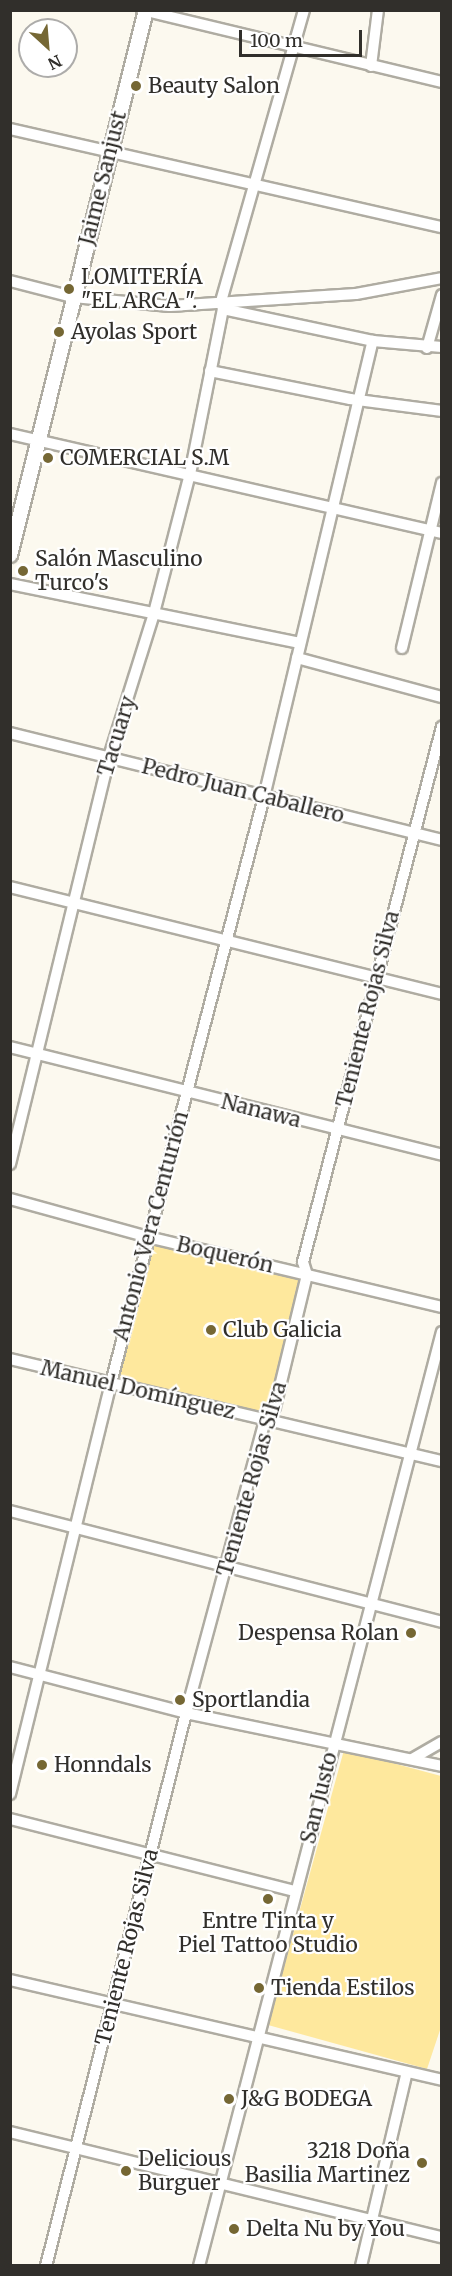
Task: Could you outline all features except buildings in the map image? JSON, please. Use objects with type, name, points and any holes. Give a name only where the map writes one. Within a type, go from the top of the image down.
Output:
[{"type":"main road","name":"Jaime Sanjust","points":[[10,555],[144,11]]},
{"type":"street","name":"Tacuary","points":[[10,1164],[109,756],[154,613],[190,474],[222,305],[304,10]]},
{"type":"street","points":[[371,66],[378,10]]},
{"type":"street","points":[[144,11],[441,82]]},
{"type":"street","points":[[10,129],[109,154],[441,227]]},
{"type":"street","points":[[10,281],[73,297],[170,306],[222,305],[356,294],[441,278]]},
{"type":"street","points":[[427,348],[441,295]]},
{"type":"street","points":[[222,305],[373,341],[427,348],[441,347]]},
{"type":"street","name":"Antonio Vera Centurión","points":[[10,1794],[148,1237],[264,797],[373,341]]},
{"type":"street","points":[[210,371],[358,400],[441,411]]},
{"type":"street","points":[[10,434],[441,533]]},
{"type":"street","points":[[402,648],[441,483]]},
{"type":"street","points":[[10,584],[300,643]]},
{"type":"street","points":[[297,658],[441,697]]},
{"type":"street","name":"Teniente Rojas Silva","points":[[46,2265],[186,1713],[265,1420],[275,1407],[307,1275],[303,1262],[441,727]]},
{"type":"street","name":"Pedro Juan Caballero","points":[[10,733],[441,840]]},
{"type":"street","points":[[10,887],[74,900],[441,994]]},
{"type":"street","name":"Nanawa","points":[[10,1047],[441,1155]]},
{"type":"street","name":"Boquerón","points":[[10,1198],[148,1237],[441,1307]]},
{"type":"street","name":"San Justo","points":[[199,2265],[441,1332]]},
{"type":"street","name":"Manuel Domínguez","points":[[10,1359],[441,1461]]},
{"type":"street","points":[[10,1511],[441,1622]]},
{"type":"street","points":[[10,1667],[186,1713],[441,1766]]},
{"type":"street","points":[[412,1759],[441,1742]]},
{"type":"street","points":[[10,1819],[295,1891]]},
{"type":"street","points":[[10,1980],[441,2080]]},
{"type":"street","points":[[361,2265],[407,2072]]},
{"type":"street","points":[[10,2132],[441,2237]]},
{"type":"shaded area","name":"Club Galicia","points":[[151,1242],[303,1279],[271,1406],[264,1415],[118,1380]]},
{"type":"shaded area","points":[[344,1750],[441,1776],[441,2027],[427,2069],[268,2025]]},
{"type":"place","name":"Beauty Salon","points":[[136,86]]},
{"type":"place","name":"LOMITERÍA \"EL ARCA \".","points":[[69,289]]},
{"type":"place","name":"Ayolas Sport","points":[[59,332]]},
{"type":"place","name":"COMERCIAL S.M","points":[[48,458]]},
{"type":"place","name":"Salón Masculino Turco's","points":[[23,571]]},
{"type":"place","name":"Club Galicia","points":[[211,1330]]},
{"type":"place","name":"Despensa Rolan","points":[[411,1633]]},
{"type":"place","name":"Sportlandia","points":[[180,1700]]},
{"type":"place","name":"Honndals","points":[[42,1765]]},
{"type":"place","name":"Entre Tinta y Piel Tattoo Studio","points":[[268,1899]]},
{"type":"place","name":"Tienda Estilos","points":[[259,1988]]},
{"type":"place","name":"J&G BODEGA","points":[[229,2099]]},
{"type":"place","name":"3218 Doña Basilia Martinez","points":[[422,2163]]},
{"type":"place","name":"Delicious Burguer","points":[[126,2171]]},
{"type":"place","name":"Delta Nu by You","points":[[234,2229]]}]
